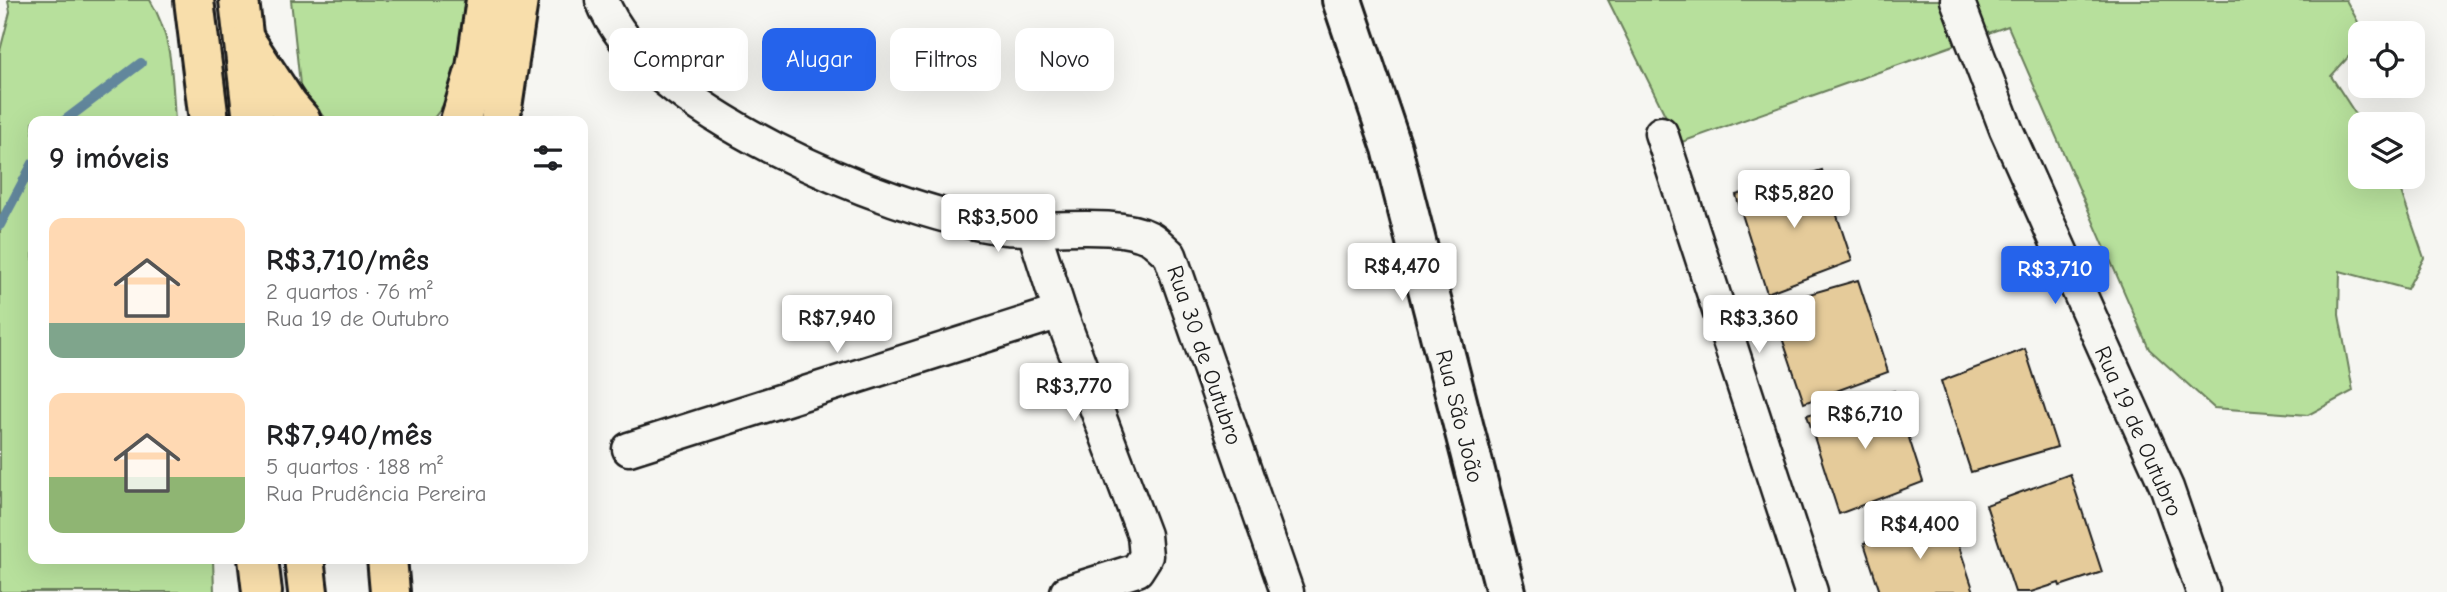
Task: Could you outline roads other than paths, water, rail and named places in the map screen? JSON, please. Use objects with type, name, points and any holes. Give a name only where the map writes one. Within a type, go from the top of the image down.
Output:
[{"type":"main road","points":[[169,0],[200,48]]},
{"type":"main road","points":[[194,0],[208,116]]},
{"type":"main road","points":[[239,0],[252,116]]},
{"type":"main road","points":[[462,116],[477,68],[486,0]]},
{"type":"main road","points":[[501,116],[518,0]]},
{"type":"main road","points":[[243,38],[297,116]]},
{"type":"main road","points":[[305,564],[308,592]]},
{"type":"main road","points":[[388,564],[390,592]]},
{"type":"street","name":"Rua 30 de Outubro","points":[[602,0],[642,62],[682,96],[817,169],[905,203],[995,227],[1034,231],[1115,229],[1150,238],[1170,255],[1287,592]]},
{"type":"street","name":"Rua São João","points":[[1342,0],[1392,148],[1506,592]]},
{"type":"street","name":"Rua 19 de Outubro","points":[[1958,0],[2006,129],[2167,488],[2203,592]]},
{"type":"street","points":[[1661,133],[1811,592]]},
{"type":"street","points":[[1034,231],[1060,312],[1144,535],[1146,556],[1137,570],[1068,592]]},
{"type":"street","points":[[629,449],[1060,312]]},
{"type":"waterway","points":[[71,116],[141,63]]},
{"type":"waterway","points":[[0,225],[28,172]]}]
